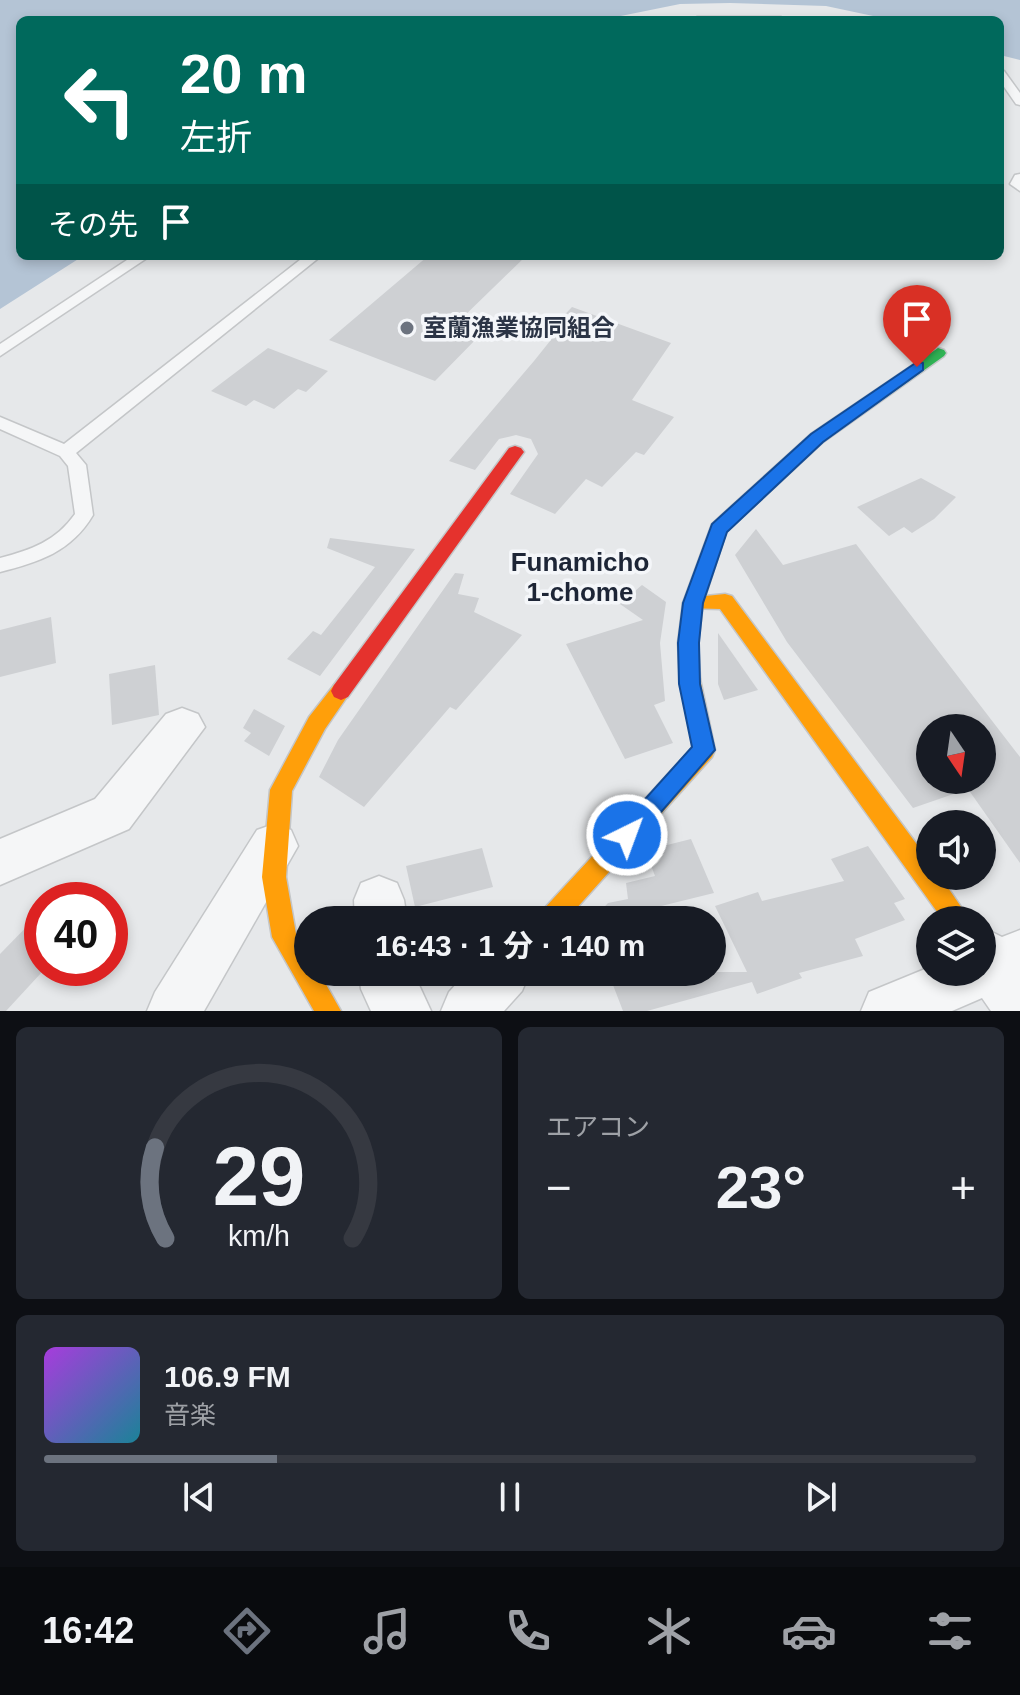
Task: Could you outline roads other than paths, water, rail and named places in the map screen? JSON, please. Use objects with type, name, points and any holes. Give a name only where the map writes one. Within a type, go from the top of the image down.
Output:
[{"type":"street","points":[[563,906],[704,750],[690,684],[688,643],[693,603],[718,529],[817,438],[938,353]]},
{"type":"street","points":[[328,1011],[284,937],[274,877],[281,790],[317,723],[515,452]]},
{"type":"street","points":[[693,603],[725,601],[948,906]]},
{"type":"street","points":[[0,862],[112,814],[182,727]]},
{"type":"street","points":[[174,1011],[278,840]]},
{"type":"street","points":[[888,1011],[1004,971]]},
{"type":"street","points":[[388,986],[404,1011]]},
{"type":"street","points":[[468,1011],[490,986]]},
{"type":"lane","points":[[1004,77],[1020,101]]},
{"type":"lane","points":[[1020,178],[1017,184],[1020,187]]},
{"type":"lane","points":[[0,351],[137,260]]},
{"type":"lane","points":[[66,452],[309,260]]},
{"type":"lane","points":[[0,422],[66,452],[77,465],[84,515],[68,539],[33,557],[0,565]]},
{"type":"water","points":[[0,0],[1020,0],[1020,60],[1004,56],[1004,16],[873,16],[826,6],[680,4],[621,16],[16,16],[16,260],[77,260],[0,309]]},
{"type":"place","name":"室蘭漁業協同組合","points":[[407,328]]},
{"type":"district","name":"Funamicho 1-chome","points":[[580,577]]}]
